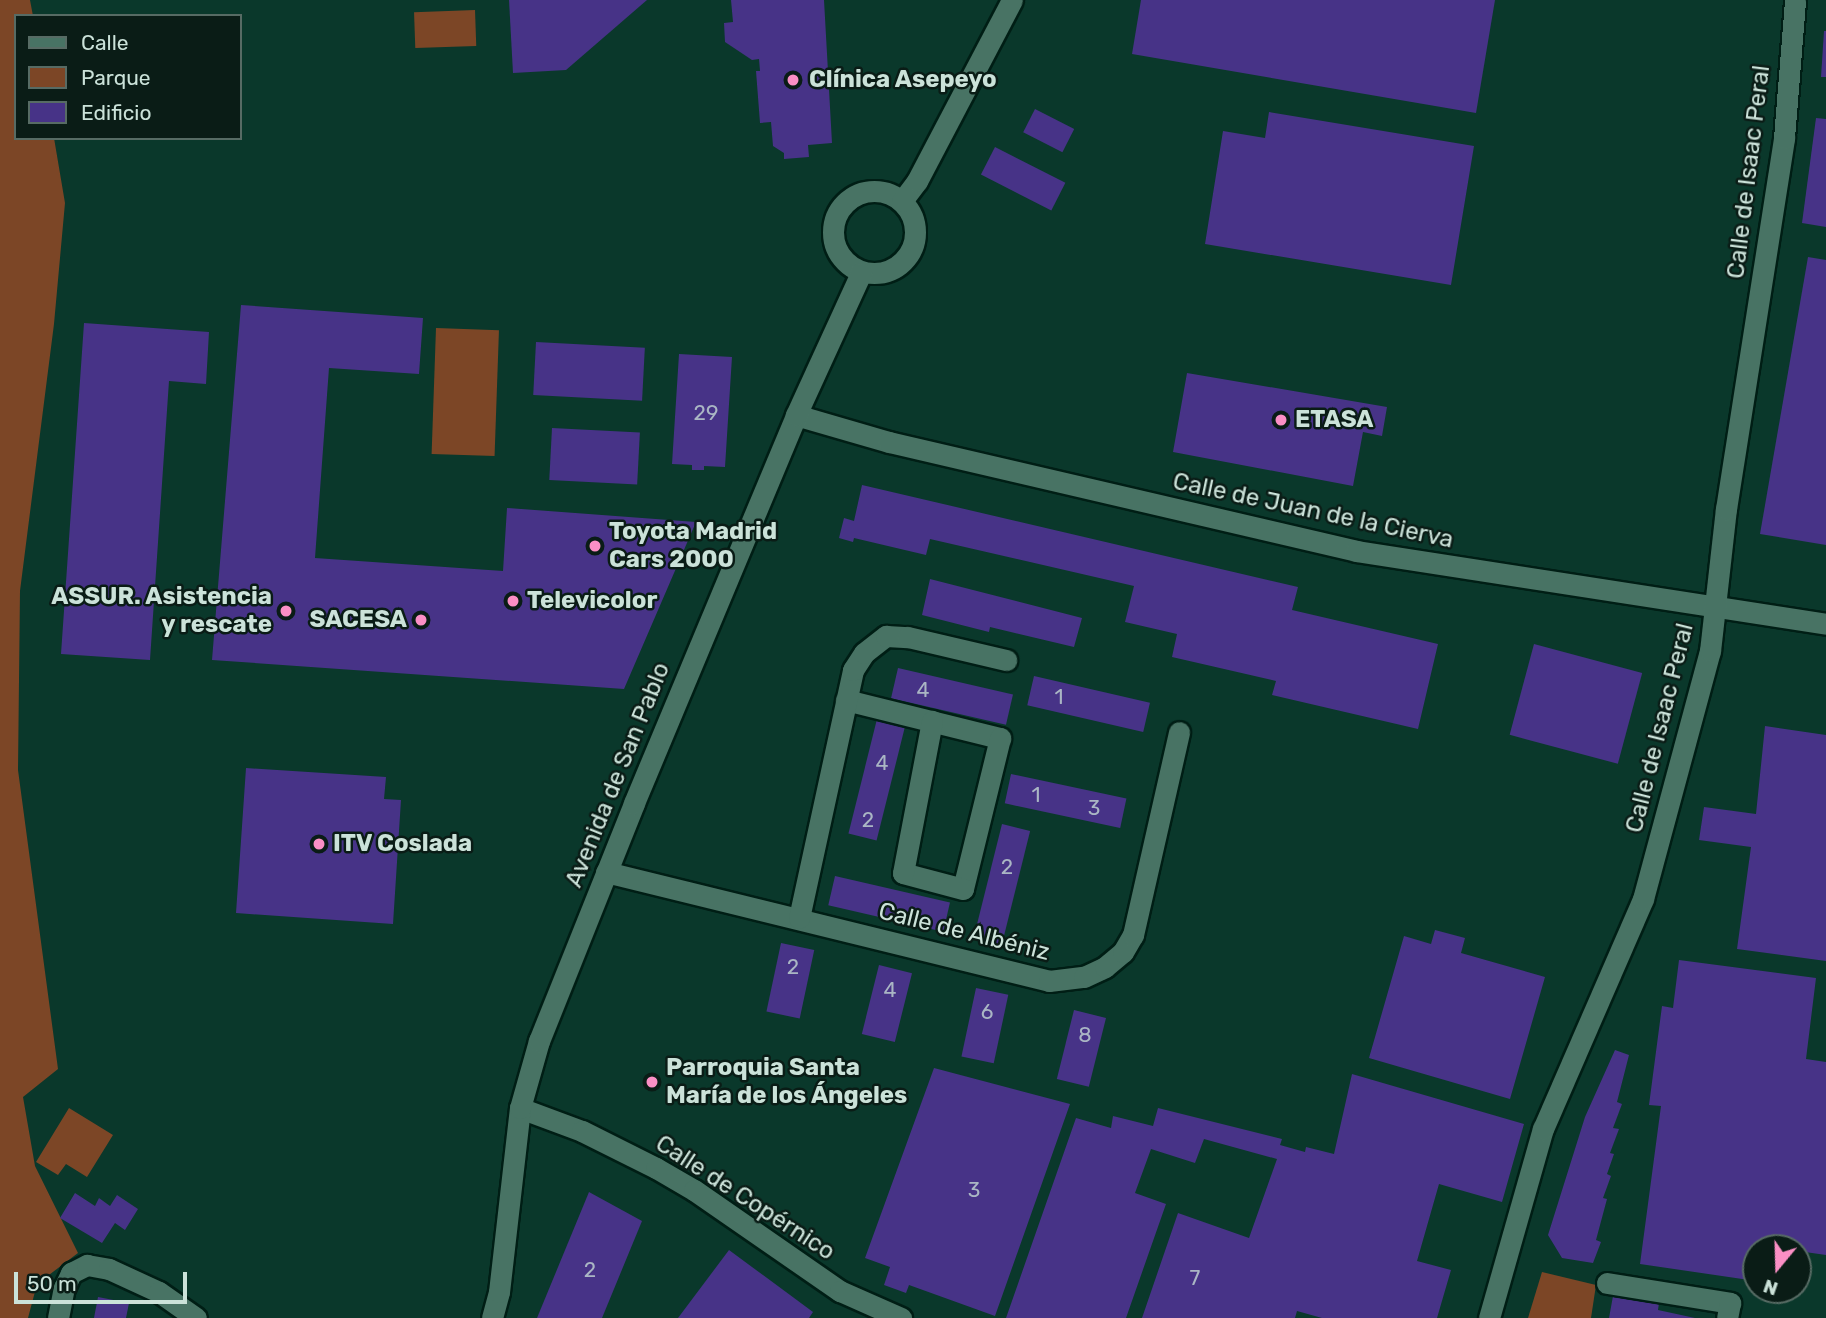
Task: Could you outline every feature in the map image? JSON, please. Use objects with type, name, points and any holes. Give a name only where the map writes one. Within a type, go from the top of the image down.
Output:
[{"type":"street","points":[[902,201],[917,181],[1012,0]]},
{"type":"street","name":"Calle de Isaac Peral","points":[[1489,1318],[1543,1129],[1643,900],[1710,652],[1726,509],[1784,138],[1795,0]]},
{"type":"street","points":[[873,190],[886,191],[902,201],[915,218],[916,227],[909,251],[899,265],[888,272],[875,275],[861,273],[840,258],[834,246],[832,232],[837,216],[858,194],[873,190]]},
{"type":"street","name":"Avenida de San Pablo","points":[[492,1318],[499,1292],[520,1108],[539,1041],[606,872],[796,415],[861,273]]},
{"type":"street","name":"Calle de Juan de la Cierva","points":[[796,415],[888,442],[1356,551],[1826,624]]},
{"type":"street","points":[[799,918],[853,670],[864,653],[887,636],[908,637],[1006,660]]},
{"type":"street","points":[[846,700],[932,721],[1000,738],[963,889],[904,873],[932,721]]},
{"type":"street","name":"Calle de Albéniz","points":[[606,872],[1049,981],[1084,977],[1105,967],[1123,952],[1133,935],[1179,732]]},
{"type":"street","name":"Calle de Copérnico","points":[[520,1108],[582,1131],[656,1168],[694,1190],[840,1291],[901,1318]]},
{"type":"street","points":[[58,1318],[64,1288],[71,1273],[87,1265],[109,1269],[159,1292],[196,1318]]},
{"type":"street","points":[[1607,1283],[1729,1311]]},
{"type":"green space","points":[[0,0],[30,0],[33,14],[14,14],[14,140],[54,140],[65,203],[54,324],[20,591],[18,770],[58,1069],[23,1097],[35,1166],[78,1253],[37,1284],[28,1318],[0,1318]]},
{"type":"green space","points":[[475,10],[476,46],[415,48],[414,12]]},
{"type":"green space","points":[[436,328],[499,330],[495,456],[432,454]]},
{"type":"green space","points":[[69,1108],[113,1135],[87,1177],[66,1164],[58,1175],[36,1162]]},
{"type":"green space","points":[[1542,1272],[1596,1285],[1591,1318],[1528,1318]]},
{"type":"building","points":[[509,0],[647,0],[566,70],[513,73]]},
{"type":"building","name":"Clínica Asepeyo","points":[[731,0],[824,0],[832,143],[808,145],[809,157],[784,159],[784,153],[773,146],[771,122],[760,123],[756,71],[760,71],[759,59],[752,60],[725,42],[724,23],[733,22]]},
{"type":"building","points":[[1141,0],[1495,0],[1476,113],[1132,54]]},
{"type":"building","points":[[1824,31],[1826,77],[1821,77]]},
{"type":"building","points":[[1035,109],[1074,129],[1062,152],[1023,132]]},
{"type":"building","points":[[1269,112],[1474,146],[1451,285],[1205,244],[1223,131],[1265,138]]},
{"type":"building","points":[[1816,118],[1826,119],[1826,227],[1802,223]]},
{"type":"building","points":[[995,147],[1065,183],[1051,210],[981,175]]},
{"type":"building","points":[[1808,257],[1826,260],[1826,545],[1760,534]]},
{"type":"building","points":[[241,305],[423,318],[419,374],[329,368],[315,558],[503,571],[507,508],[696,522],[624,689],[212,660]]},
{"type":"building","points":[[84,323],[209,332],[206,384],[169,381],[150,660],[61,654]]},
{"type":"building","points":[[536,342],[645,348],[642,401],[533,395]]},
{"type":"building","points":[[679,354],[732,357],[725,467],[704,466],[704,470],[692,470],[692,465],[672,464]]},
{"type":"building","name":"ETASA","points":[[1187,373],[1387,407],[1382,436],[1363,432],[1353,486],[1173,452]]},
{"type":"building","points":[[552,428],[640,433],[637,485],[549,480]]},
{"type":"building","points":[[862,485],[1298,587],[1292,610],[1438,644],[1418,729],[1272,695],[1276,681],[1172,657],[1177,634],[1125,622],[1134,586],[930,539],[926,555],[854,538],[853,542],[839,538],[844,518],[854,521]]},
{"type":"building","points":[[930,579],[1082,618],[1074,647],[990,627],[989,632],[922,615]]},
{"type":"building","points":[[1534,644],[1642,673],[1618,764],[1510,735]]},
{"type":"building","points":[[898,668],[1013,695],[1006,725],[891,698]]},
{"type":"building","points":[[1034,676],[1150,703],[1143,732],[1027,705]]},
{"type":"building","points":[[877,719],[905,726],[877,841],[848,833]]},
{"type":"building","points":[[1765,726],[1826,735],[1826,961],[1737,949],[1751,847],[1699,840],[1704,807],[1756,814]]},
{"type":"building","name":"ITV Coslada","points":[[246,768],[386,777],[384,799],[401,800],[393,924],[236,913]]},
{"type":"building","points":[[1011,774],[1126,799],[1120,828],[1005,803]]},
{"type":"building","points":[[1002,824],[1030,831],[1001,946],[973,939]]},
{"type":"building","points":[[835,876],[950,903],[943,932],[828,905]]},
{"type":"building","points":[[1435,930],[1465,938],[1461,953],[1545,977],[1510,1099],[1369,1058],[1404,936],[1431,944]]},
{"type":"building","points":[[781,943],[814,950],[800,1019],[766,1011]]},
{"type":"building","points":[[1679,960],[1816,978],[1806,1059],[1826,1062],[1826,1255],[1812,1253],[1812,1234],[1742,1234],[1742,1279],[1640,1264],[1661,1106],[1649,1105],[1662,1006],[1673,1008]]},
{"type":"building","points":[[879,965],[912,973],[895,1042],[862,1034]]},
{"type":"building","points":[[976,988],[1008,995],[994,1063],[961,1056]]},
{"type":"building","points":[[1074,1010],[1106,1018],[1089,1087],[1057,1079]]},
{"type":"building","points":[[1615,1050],[1629,1055],[1617,1102],[1622,1104],[1613,1128],[1619,1129],[1610,1153],[1614,1154],[1607,1174],[1611,1176],[1603,1198],[1607,1199],[1596,1240],[1601,1242],[1593,1263],[1562,1258],[1548,1235],[1585,1117]]},
{"type":"building","points":[[934,1068],[1070,1104],[995,1316],[909,1285],[906,1293],[884,1285],[890,1267],[865,1258]]},
{"type":"building","points":[[1352,1074],[1524,1124],[1502,1202],[1439,1184],[1417,1261],[1451,1270],[1437,1318],[1322,1318],[1297,1311],[1295,1318],[1142,1318],[1178,1213],[1249,1238],[1277,1159],[1204,1139],[1195,1163],[1151,1149],[1135,1193],[1166,1204],[1126,1318],[1006,1318],[1076,1118],[1111,1128],[1113,1116],[1153,1126],[1158,1108],[1282,1139],[1280,1145],[1305,1152],[1306,1147],[1334,1154]]},
{"type":"building","points":[[589,1192],[642,1221],[602,1318],[537,1318]]},
{"type":"building","points":[[75,1193],[95,1206],[99,1198],[110,1206],[117,1195],[138,1209],[125,1230],[115,1223],[102,1243],[60,1218]]},
{"type":"building","points":[[729,1250],[813,1312],[809,1318],[678,1318]]},
{"type":"building","points":[[1613,1296],[1659,1303],[1658,1310],[1695,1318],[1609,1318]]},
{"type":"building","points":[[98,1297],[129,1303],[126,1318],[94,1318]]},
{"type":"place","name":"Clínica Asepeyo","points":[[793,80]]},
{"type":"place","name":"ETASA","points":[[1281,420]]},
{"type":"place","name":"Toyota Madrid Cars 2000","points":[[595,546]]},
{"type":"place","name":"Televicolor","points":[[513,601]]},
{"type":"place","name":"ASSUR. Asistencia y rescate","points":[[286,611]]},
{"type":"place","name":"SACESA","points":[[421,620]]},
{"type":"place","name":"ITV Coslada","points":[[319,844]]},
{"type":"place","name":"Parroquia Santa María de los Ángeles","points":[[652,1082]]}]
